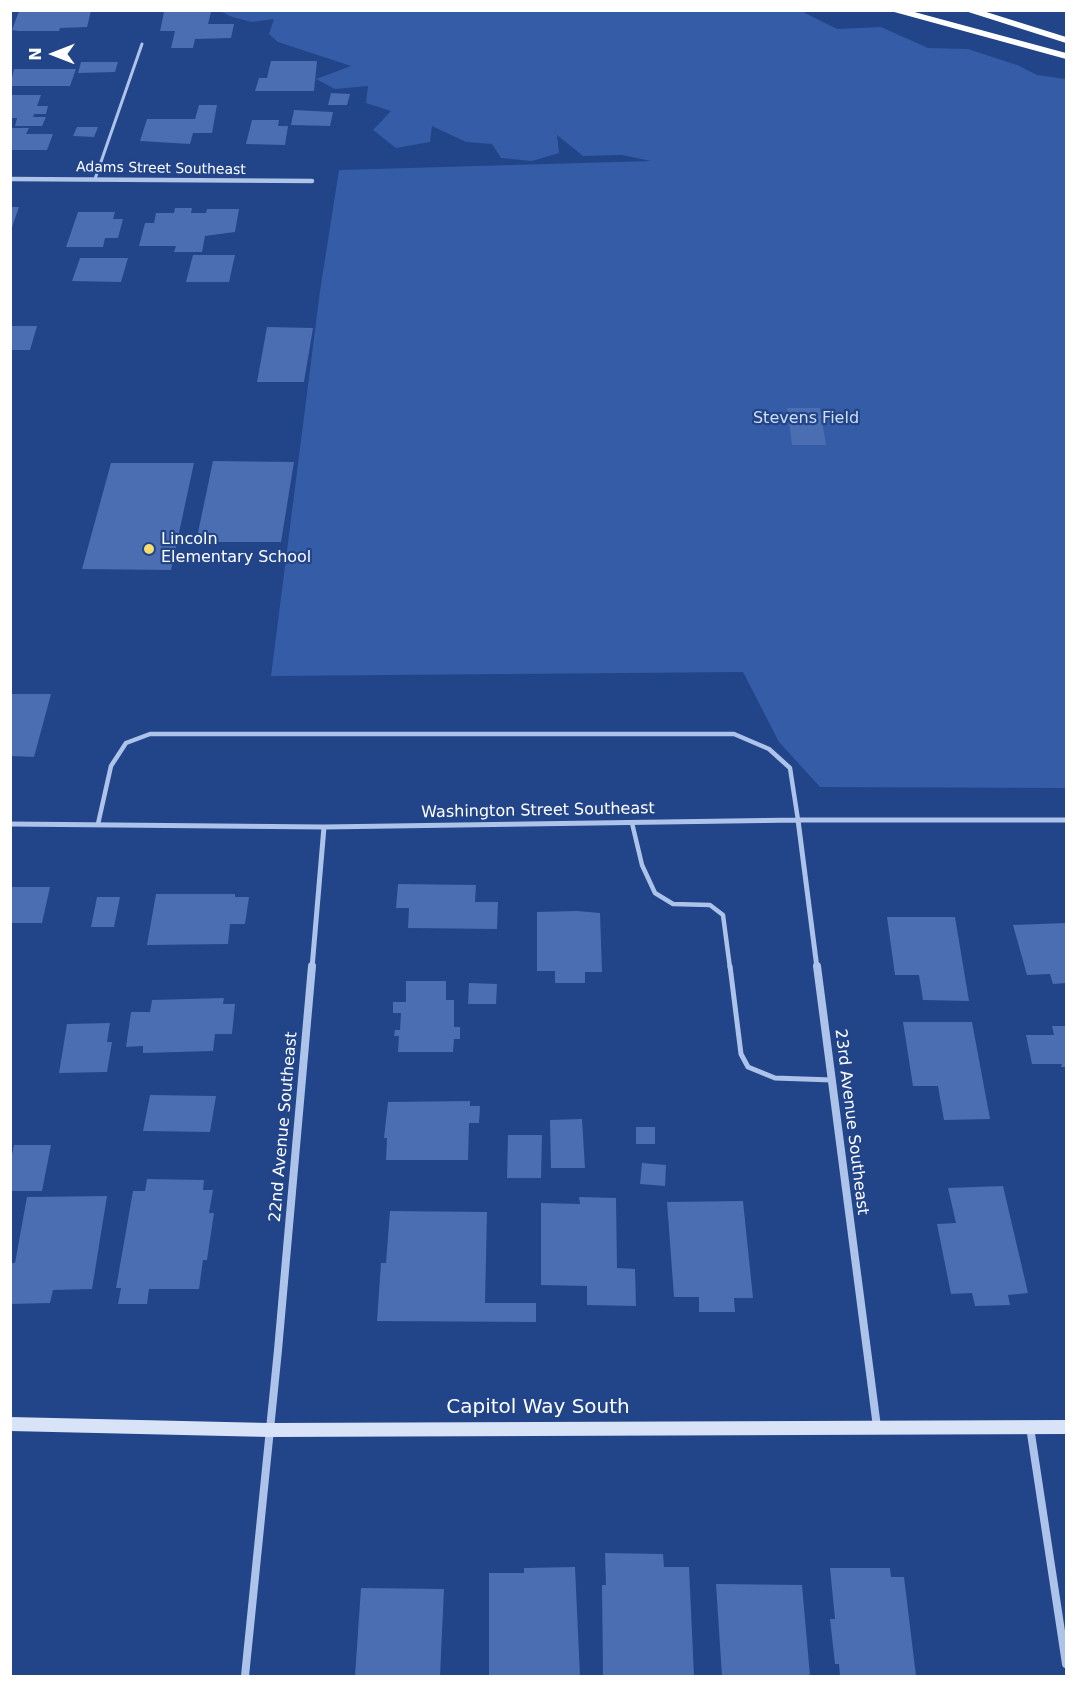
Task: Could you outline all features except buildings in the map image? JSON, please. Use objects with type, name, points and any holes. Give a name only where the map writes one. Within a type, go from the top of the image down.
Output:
[{"type":"highway","points":[[892,10],[1066,56]]},
{"type":"highway","points":[[967,10],[1066,40]]},
{"type":"main road","name":"Capitol Way South","points":[[10,1424],[269,1430],[1066,1427]]},
{"type":"street","name":"Adams Street Southeast","points":[[10,178],[312,181]]},
{"type":"street","name":"Washington Street Southeast","points":[[10,824],[324,827],[798,820],[1066,820]]},
{"type":"street","name":"23rd Avenue Southeast","points":[[798,820],[878,1427]]},
{"type":"street","name":"22nd Avenue Southeast","points":[[245,1677],[324,827]]},
{"type":"street","points":[[1030,1427],[1066,1664]]},
{"type":"lane","points":[[95,179],[142,44]]},
{"type":"lane","points":[[98,824],[111,765],[126,743],[150,734],[711,732],[734,734],[769,749],[790,768],[798,820]]},
{"type":"lane","points":[[632,823],[642,866],[655,892],[673,904],[710,905],[723,915],[741,1054],[748,1067],[775,1078],[832,1080]]},
{"type":"green space","name":"Stevens Field","points":[[220,11],[801,11],[837,29],[881,27],[928,48],[968,49],[1017,65],[1037,75],[1066,79],[1066,788],[820,787],[779,742],[743,672],[271,676],[320,291],[339,170],[651,161],[622,155],[583,156],[557,135],[559,153],[532,161],[501,158],[492,144],[466,142],[432,126],[430,142],[396,148],[373,130],[391,111],[366,103],[368,86],[335,89],[316,79],[351,66],[278,42],[269,34],[274,19],[252,22]]},
{"type":"place","name":"Lincoln Elementary School","points":[[149,549]]}]
